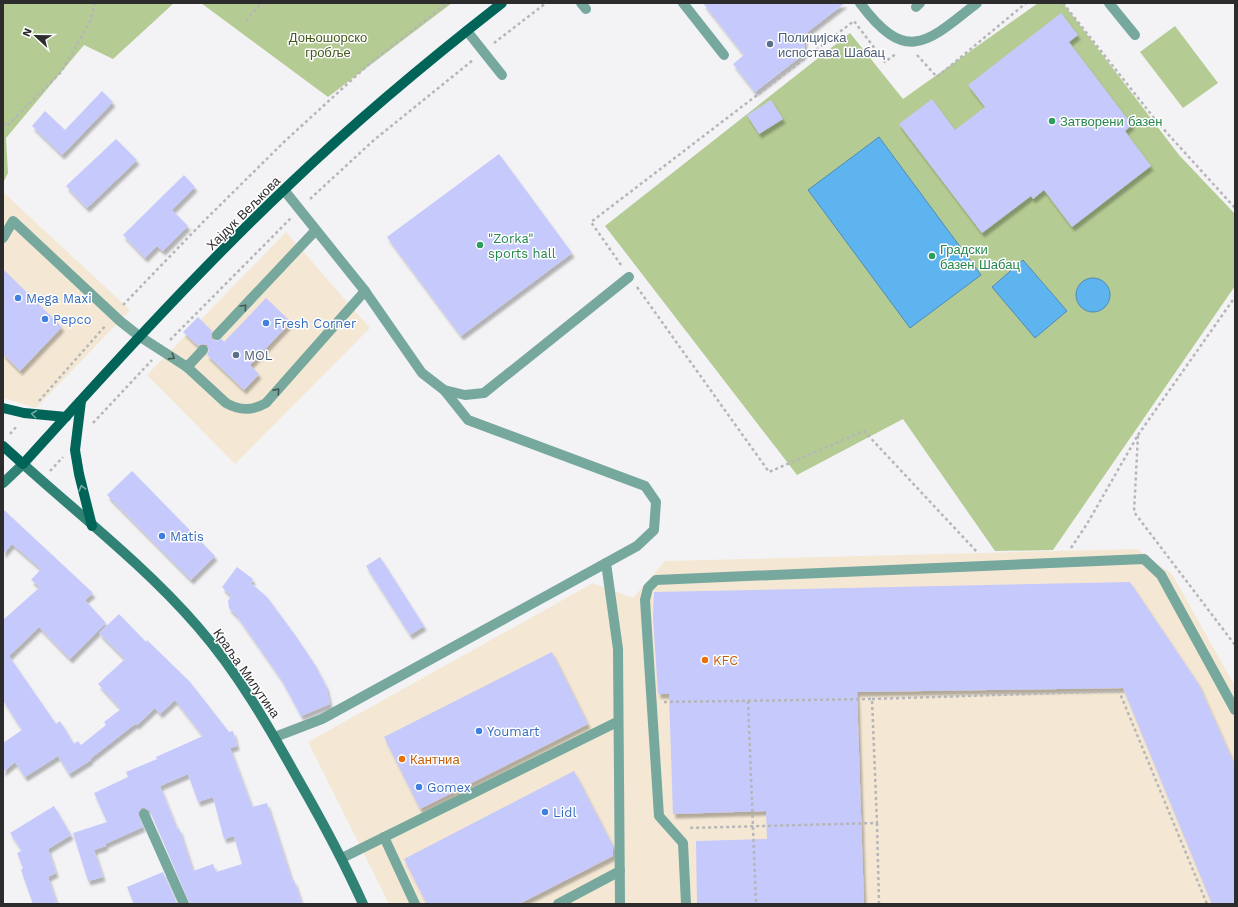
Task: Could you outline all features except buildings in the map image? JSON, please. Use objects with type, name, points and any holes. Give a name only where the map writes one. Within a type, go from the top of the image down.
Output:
[{"type":"main road","name":"Хајдук Вељкова","points":[[23,464],[139,336],[284,190],[373,108],[502,3]]},
{"type":"main road","points":[[81,401],[75,443],[79,474],[92,526]]},
{"type":"main road","points":[[3,408],[28,413],[66,417]]},
{"type":"main road","points":[[3,446],[23,464],[3,483]]},
{"type":"main road","name":"Краља Милутина","points":[[23,464],[172,599],[198,626],[243,685],[275,737],[342,858],[363,904]]},
{"type":"street","points":[[683,3],[724,54]]},
{"type":"street","points":[[860,3],[875,23],[890,35],[900,40],[921,42],[939,33],[977,3]]},
{"type":"street","points":[[1109,3],[1135,35]]},
{"type":"street","points":[[466,31],[502,76]]},
{"type":"street","points":[[275,737],[322,719],[637,546],[654,530],[656,502],[645,486],[468,420],[444,390],[422,373],[365,291],[315,231],[284,190]]},
{"type":"street","points":[[3,238],[13,221],[114,316],[139,336],[187,367],[226,403],[241,409],[250,410],[266,403],[365,291]]},
{"type":"street","points":[[217,335],[315,231]]},
{"type":"street","points":[[444,390],[465,395],[484,393],[630,277]]},
{"type":"street","points":[[187,367],[202,350]]},
{"type":"street","points":[[686,904],[683,843],[659,816],[645,600],[648,588],[656,580],[1144,560],[1161,574],[1235,710]]},
{"type":"street","points":[[606,563],[618,649],[617,722],[620,904]]},
{"type":"street","points":[[342,858],[617,722]]},
{"type":"street","points":[[144,814],[184,904]]},
{"type":"street","points":[[384,837],[415,904]]},
{"type":"street","points":[[558,904],[620,871]]},
{"type":"path","points":[[3,123],[7,126],[61,72],[90,22],[95,3]]},
{"type":"path","points":[[246,21],[261,3]]},
{"type":"path","points":[[8,436],[114,316],[205,220],[290,136],[368,65],[448,3]]},
{"type":"path","points":[[42,481],[160,350],[299,210],[374,140],[546,3]]},
{"type":"path","points":[[913,50],[937,76],[1026,3]]},
{"type":"path","points":[[1063,3],[1158,123],[1235,208]]},
{"type":"path","points":[[902,49],[885,62],[854,21],[591,222],[769,472],[864,431],[978,553]]},
{"type":"path","points":[[1067,553],[1087,524],[1138,435],[1235,297]]},
{"type":"path","points":[[1138,435],[1134,512],[1235,645]]},
{"type":"path","points":[[651,703],[872,699],[1119,691],[1207,904]]},
{"type":"path","points":[[872,699],[879,904]]},
{"type":"path","points":[[748,701],[756,904]]},
{"type":"path","points":[[670,828],[877,823]]},
{"type":"shaded area","points":[[3,192],[130,310],[36,408],[3,398]]},
{"type":"shaded area","points":[[286,232],[370,328],[235,464],[147,375]]},
{"type":"shaded area","points":[[1137,549],[1172,574],[1235,686],[1235,904],[389,904],[308,742],[593,583],[633,598],[665,561]]},
{"type":"green space","points":[[3,3],[174,3],[113,59],[84,45],[6,138],[8,173],[3,183]]},
{"type":"green space","name":"Доњошорско гробље","points":[[201,3],[452,3],[328,97]]},
{"type":"green space","name":"Градски базен Шабац","points":[[1038,3],[1063,3],[1179,155],[1235,214],[1235,286],[1053,550],[995,551],[903,419],[797,475],[605,226],[850,33],[903,99]]},
{"type":"green space","points":[[1175,26],[1218,83],[1183,108],[1140,52]]},
{"type":"water","points":[[879,137],[981,275],[910,328],[808,190]]},
{"type":"water","points":[[1023,260],[1067,311],[1035,338],[992,287]]},
{"type":"water","points":[[1093,278],[1105,283],[1110,295],[1105,307],[1093,312],[1081,307],[1076,295],[1081,283]]},
{"type":"place","name":"Полицијска испостава Шабац","points":[[770,44]]},
{"type":"place","name":"Затворени базен","points":[[1052,121]]},
{"type":"place","name":"\"Zorka\" sports hall","points":[[480,245]]},
{"type":"place","name":"Градски базен Шабац","points":[[932,256]]},
{"type":"place","name":"Mega Maxi","points":[[18,298]]},
{"type":"place","name":"Pepco","points":[[45,319]]},
{"type":"place","name":"Fresh Corner","points":[[266,323]]},
{"type":"place","name":"MOL","points":[[236,355]]},
{"type":"place","name":"Matis","points":[[162,536]]},
{"type":"place","name":"KFC","points":[[705,660]]},
{"type":"place","name":"Youmart","points":[[479,731]]},
{"type":"place","name":"Кантниа","points":[[402,759]]},
{"type":"place","name":"Gomex","points":[[419,787]]},
{"type":"place","name":"Lidl","points":[[545,812]]}]
